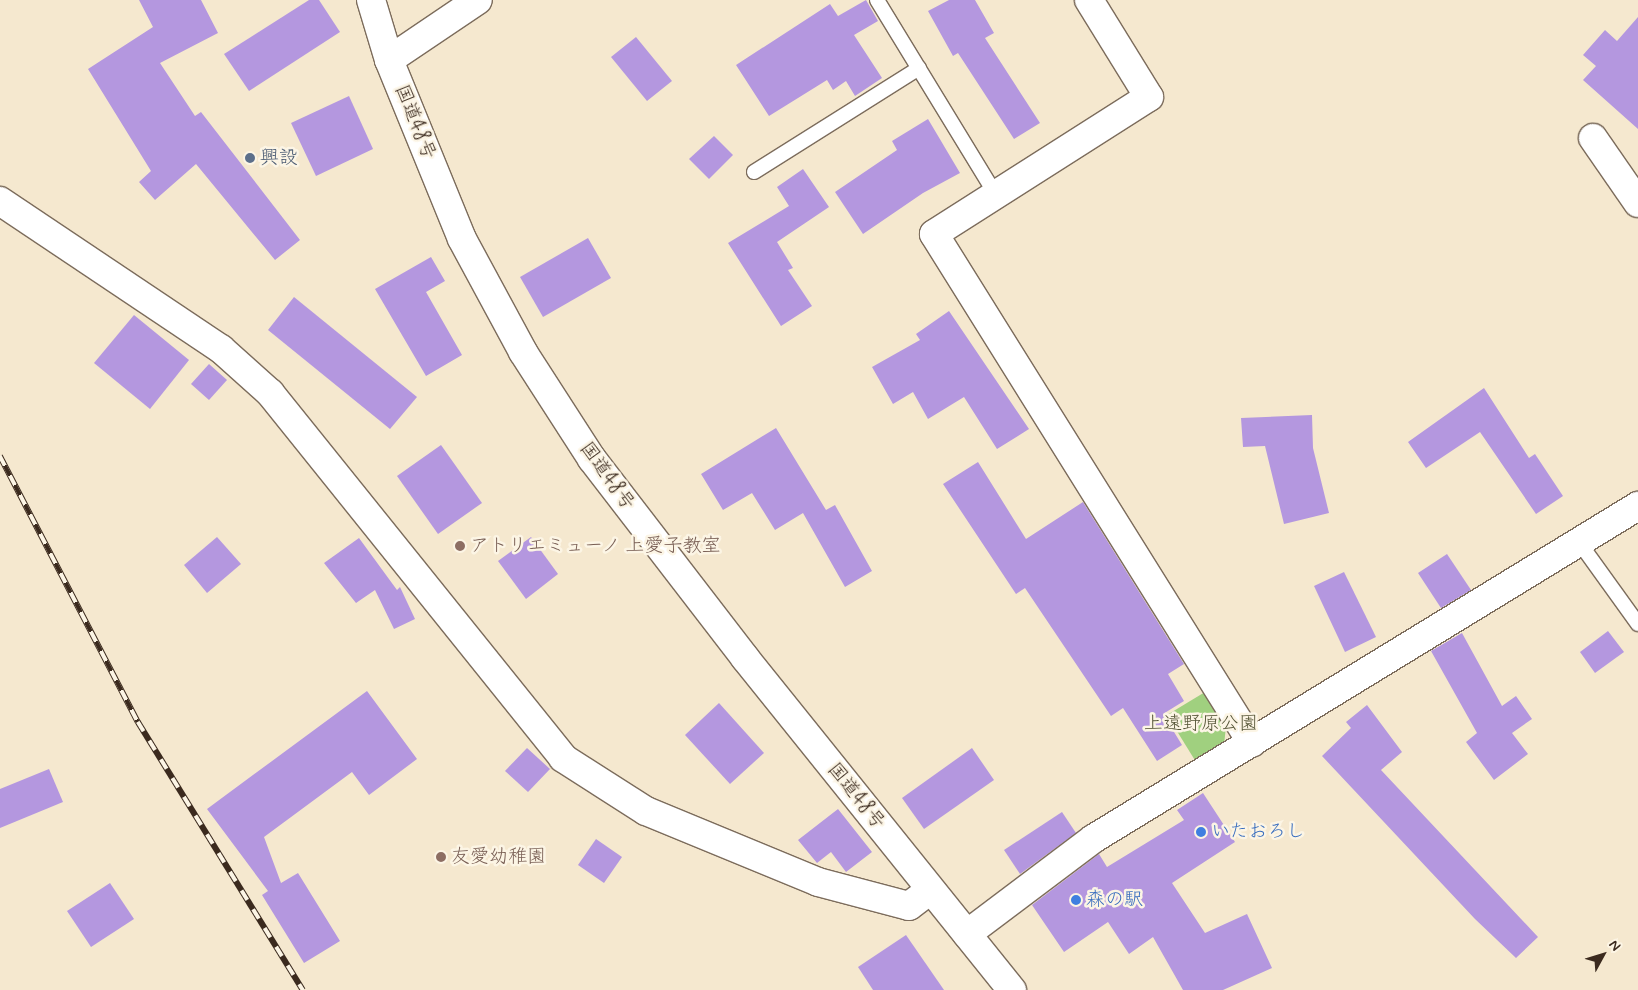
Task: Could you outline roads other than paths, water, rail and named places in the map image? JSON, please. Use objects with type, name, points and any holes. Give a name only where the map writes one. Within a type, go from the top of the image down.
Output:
[{"type":"main road","name":"国道48号","points":[[371,0],[389,60],[462,239],[523,352],[576,434],[745,658],[1012,990]]},
{"type":"main road","points":[[389,60],[478,0]]},
{"type":"main road","points":[[1089,0],[1149,97],[934,234],[1252,743]]},
{"type":"main road","points":[[1594,138],[1638,203]]},
{"type":"main road","points":[[0,201],[221,350],[270,393],[564,758],[646,811],[818,882],[909,906],[930,890]]},
{"type":"main road","points":[[967,934],[1093,839],[1638,506]]},
{"type":"lane","points":[[877,0],[996,194]]},
{"type":"lane","points":[[754,172],[919,68]]},
{"type":"lane","points":[[1579,542],[1638,624]]},
{"type":"railway","points":[[0,456],[138,722],[303,990]]},
{"type":"place","name":"興設","points":[[250,158]]},
{"type":"place","name":"アトリエミューノ 上愛子教室","points":[[460,546]]},
{"type":"place","name":"いたおろし","points":[[1201,832]]},
{"type":"place","name":"友愛幼稚園","points":[[441,857]]},
{"type":"place","name":"森の駅","points":[[1076,900]]},
{"type":"park label","name":"上遠野原公園","points":[[1201,724]]}]
